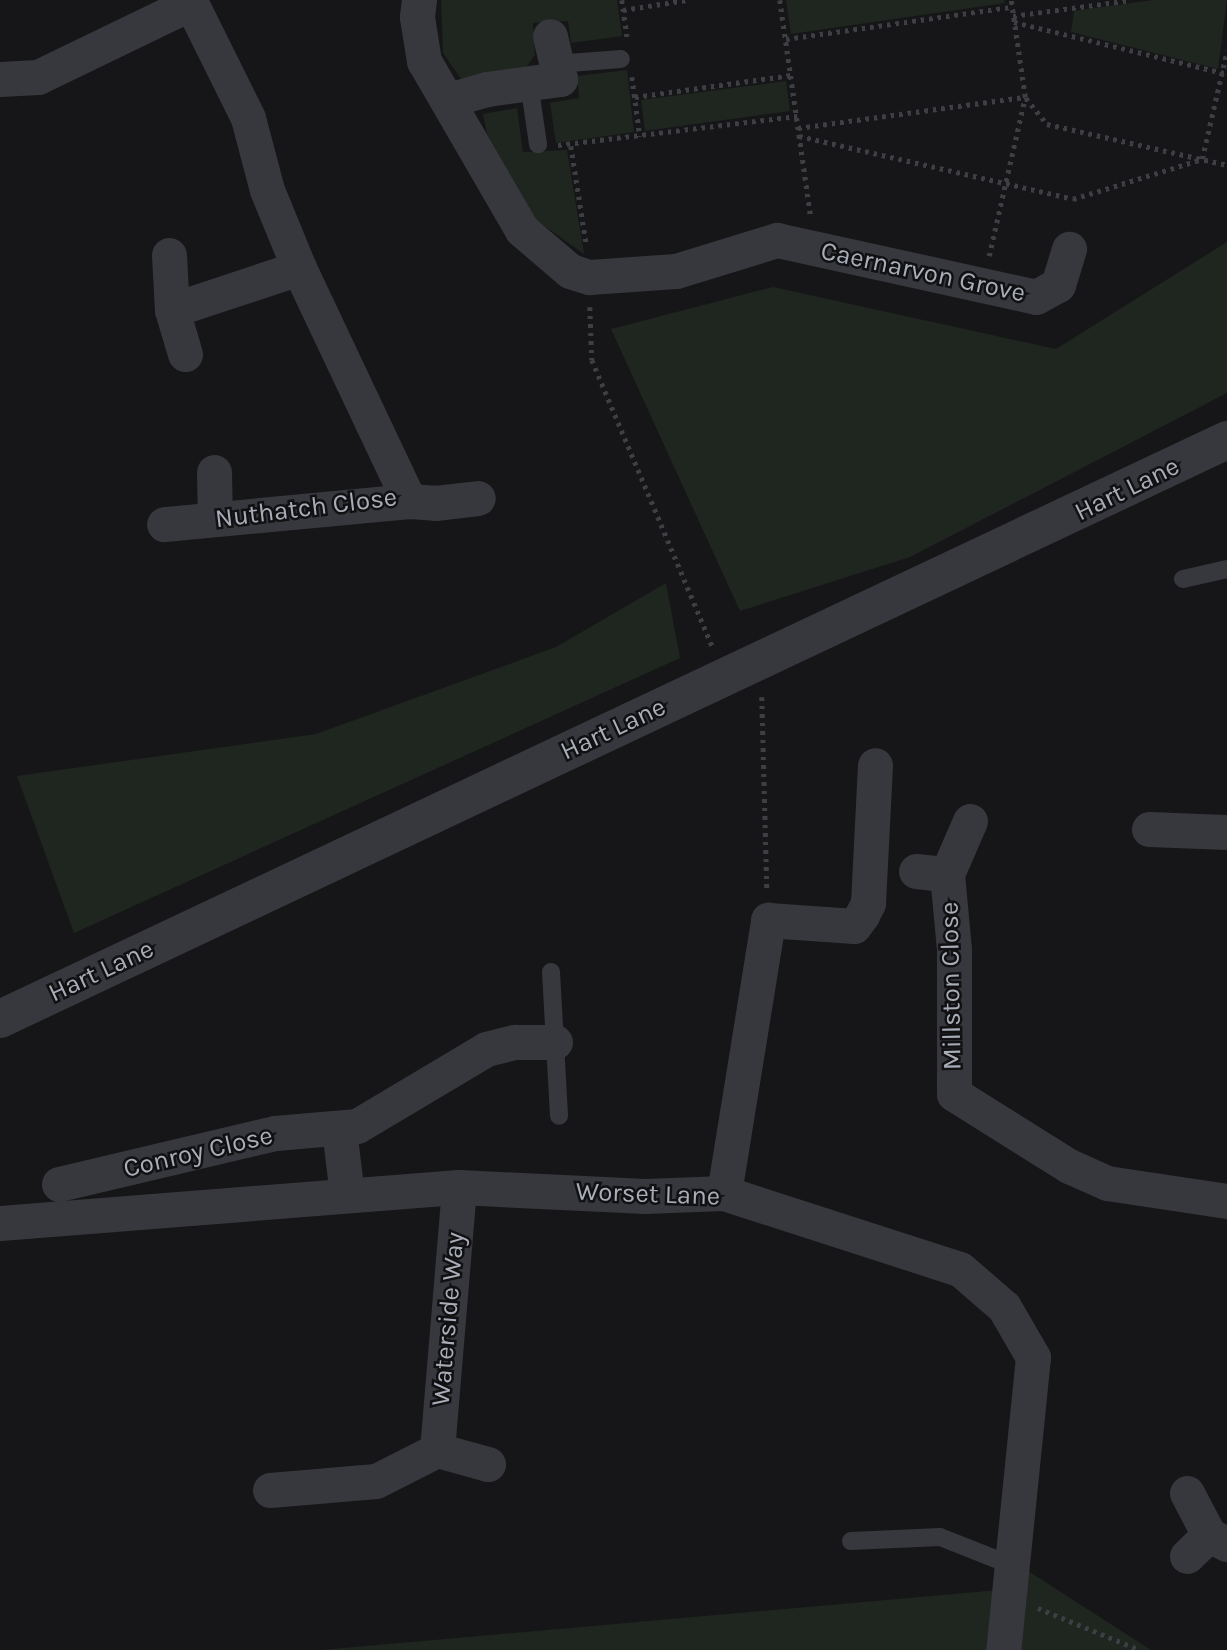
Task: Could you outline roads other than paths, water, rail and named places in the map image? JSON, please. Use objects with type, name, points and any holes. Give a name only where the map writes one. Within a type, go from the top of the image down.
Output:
[{"type":"street","points":[[419,0],[416,17],[424,61],[448,100],[545,61]]},
{"type":"street","name":"Nuthatch Close","points":[[0,79],[38,78],[191,1],[248,118],[267,190],[299,268],[409,501],[164,524]]},
{"type":"street","name":"Caernarvon Grove","points":[[448,100],[522,230],[569,271],[589,277],[676,271],[748,246],[777,240],[1036,297],[1058,285],[1069,249]]},
{"type":"street","points":[[169,256],[172,310],[185,354]]},
{"type":"street","points":[[172,310],[299,268]]},
{"type":"street","name":"Hart Lane","points":[[0,1019],[1227,440]]},
{"type":"street","points":[[214,472],[215,519]]},
{"type":"street","points":[[409,501],[435,503],[478,498]]},
{"type":"street","points":[[724,1193],[768,920],[854,926],[862,915],[868,903],[875,765]]},
{"type":"street","name":"Millston Close","points":[[970,821],[932,872],[954,950],[954,1094],[1069,1166],[1107,1183],[1227,1201]]},
{"type":"street","points":[[1149,829],[1227,832]]},
{"type":"street","name":"Conroy Close","points":[[59,1184],[275,1133],[339,1129],[367,1121],[486,1049],[528,1041],[555,1042]]},
{"type":"street","points":[[339,1129],[347,1195]]},
{"type":"street","name":"Worset Lane","points":[[0,1223],[459,1187],[645,1196],[724,1193],[960,1269],[1004,1307],[1033,1357],[1003,1650]]},
{"type":"street","name":"Waterside Way","points":[[437,1450],[459,1187]]},
{"type":"street","points":[[270,1490],[376,1481],[437,1450],[488,1464]]},
{"type":"street","points":[[1187,1493],[1208,1545]]},
{"type":"lane","points":[[538,144],[545,61],[621,59]]},
{"type":"lane","points":[[1183,579],[1227,569]]},
{"type":"lane","points":[[551,972],[559,1116]]},
{"type":"lane","points":[[851,1541],[940,1537],[1010,1581]]}]
